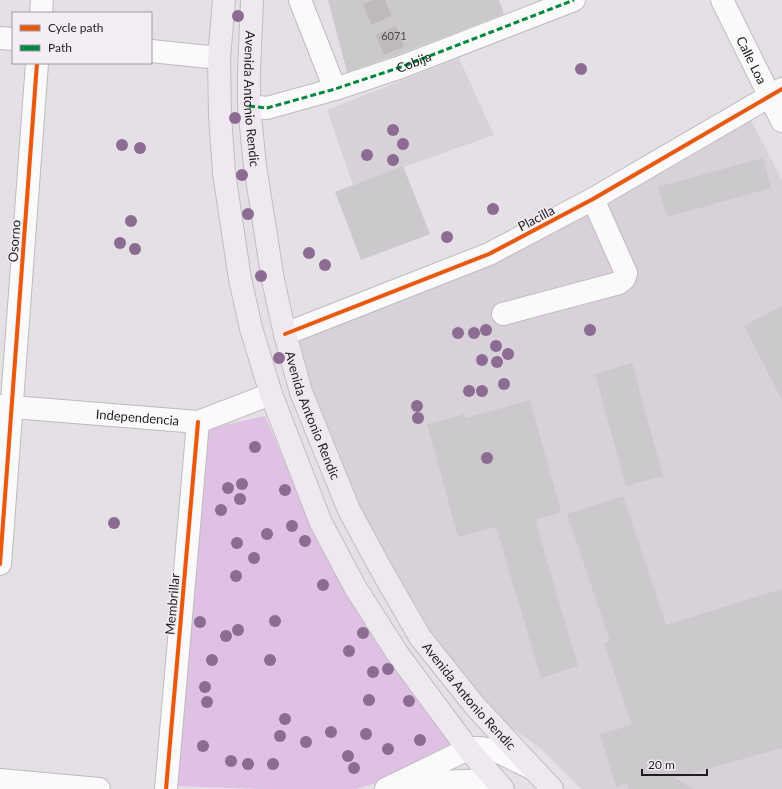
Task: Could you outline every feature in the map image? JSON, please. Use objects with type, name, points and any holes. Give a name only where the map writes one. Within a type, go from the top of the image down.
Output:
[{"type":"main road","points":[[224,0],[219,58],[220,115],[224,173],[231,230],[251,328],[271,394],[321,523],[355,587],[397,653],[468,749],[498,785]]},
{"type":"main road","name":"Avenida Antonio Rendic","points":[[252,0],[249,72],[250,106],[263,226],[285,334],[301,392],[349,510],[420,637],[475,706],[552,789]]},
{"type":"street","points":[[41,12],[42,0]]},
{"type":"street","points":[[300,0],[335,89]]},
{"type":"street","name":"Cobija","points":[[250,106],[267,108],[335,89],[399,62],[574,0]]},
{"type":"street","name":"Calle Loa","points":[[722,0],[776,93],[782,121]]},
{"type":"street","points":[[0,38],[12,39]]},
{"type":"street","points":[[152,51],[219,58]]},
{"type":"street","name":"Osorno","points":[[0,564],[6,407],[37,64]]},
{"type":"street","name":"Placilla","points":[[285,334],[489,254],[593,199],[776,93]]},
{"type":"street","points":[[503,314],[619,283],[624,279],[626,273],[593,199]]},
{"type":"street","name":"Independencia","points":[[6,407],[198,422],[271,394]]},
{"type":"street","name":"Membrillar","points":[[166,789],[198,422]]},
{"type":"street","name":"Avenida Antonio Rendic","points":[[468,749],[479,747],[492,750],[534,770]]},
{"type":"street","points":[[393,786],[468,749]]},
{"type":"street","points":[[0,780],[99,789]]},
{"type":"street","points":[[393,786],[498,785]]},
{"type":"shaded area","points":[[459,58],[494,135],[353,185],[327,110]]},
{"type":"shaded area","points":[[749,116],[782,180],[782,789],[581,789],[540,748],[477,704],[423,635],[352,509],[291,336],[490,257]]},
{"type":"shaded area","points":[[265,416],[312,527],[453,745],[376,783],[356,789],[262,789],[176,786],[207,429]]},
{"type":"building","points":[[328,0],[499,0],[504,14],[397,55],[347,72]]},
{"type":"building","points":[[763,158],[771,188],[667,217],[658,187]]},
{"type":"building","points":[[403,166],[430,234],[361,260],[335,192]]},
{"type":"building","points":[[782,306],[782,400],[744,326]]},
{"type":"building","points":[[632,363],[663,476],[626,486],[595,374]]},
{"type":"building","points":[[530,400],[561,512],[535,520],[578,666],[541,678],[496,527],[458,537],[427,424],[465,414],[466,418]]},
{"type":"building","points":[[623,496],[666,625],[782,589],[782,748],[675,778],[693,789],[629,789],[627,784],[616,787],[600,734],[632,725],[604,643],[610,641],[567,514]]},
{"type":"tunnel","points":[[373,0],[397,58]]},
{"type":"marked path","points":[[249,106],[267,108],[335,89],[401,67],[574,0]]},
{"type":"cycle path","points":[[0,564],[37,64]]},
{"type":"cycle path","points":[[285,334],[489,254],[593,199],[782,89]]},
{"type":"cycle path","points":[[166,789],[198,422]]}]
